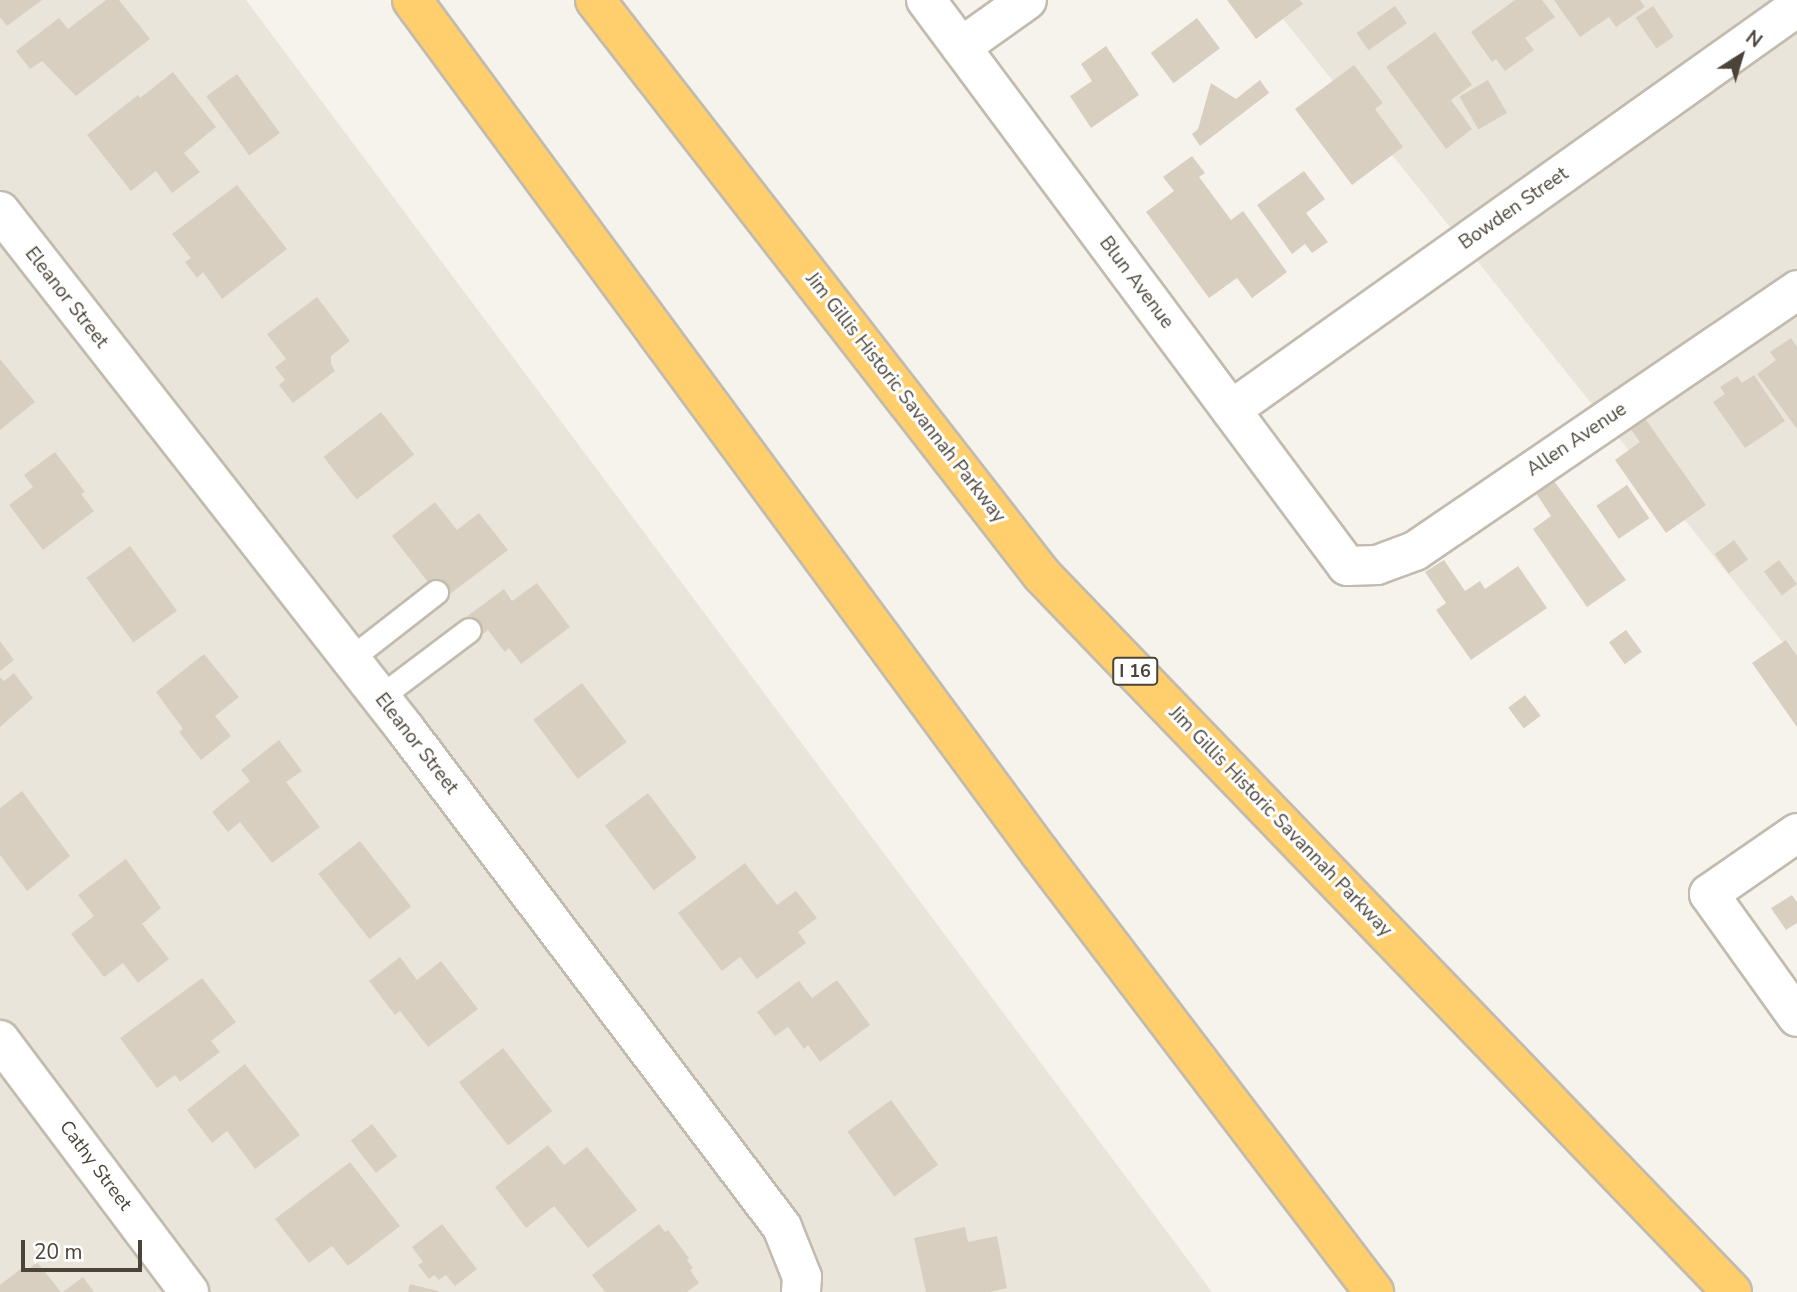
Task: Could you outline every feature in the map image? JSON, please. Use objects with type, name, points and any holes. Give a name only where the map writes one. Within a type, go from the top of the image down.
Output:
[{"type":"highway","points":[[412,0],[1040,853],[1374,1292]]},
{"type":"highway","name":"Jim Gillis Historic Savannah Parkway","points":[[595,0],[1042,575],[1732,1292]]},
{"type":"street","name":"Blun Avenue","points":[[926,0],[1347,566]]},
{"type":"street","points":[[961,47],[1027,0]]},
{"type":"street","name":"Bowden Street","points":[[1231,410],[1797,7]]},
{"type":"street","name":"Eleanor Street","points":[[0,211],[380,697],[782,1227],[802,1277],[801,1292]]},
{"type":"street","name":"Allen Avenue","points":[[1347,566],[1377,565],[1415,551],[1797,289]]},
{"type":"street","points":[[1797,833],[1709,894],[1797,1017]]},
{"type":"street","name":"Cathy Street","points":[[0,1040],[189,1292]]},
{"type":"lane","points":[[350,659],[436,592]]},
{"type":"lane","points":[[380,697],[469,630]]},
{"type":"shaded area","points":[[0,0],[246,0],[1212,1292],[0,1292]]},
{"type":"shaded area","points":[[1268,0],[1797,0],[1797,660]]},
{"type":"building","points":[[0,0],[42,0],[7,26],[0,17]]},
{"type":"building","points":[[106,0],[119,0],[150,39],[76,96],[42,61],[30,69],[16,51],[59,18],[68,29]]},
{"type":"building","points":[[1227,0],[1300,0],[1303,4],[1256,39]]},
{"type":"building","points":[[1515,0],[1542,0],[1555,17],[1525,38],[1534,50],[1505,71],[1496,59],[1492,62],[1471,32]]},
{"type":"building","points":[[1554,0],[1640,0],[1645,7],[1616,27],[1609,17],[1580,37]]},
{"type":"building","points":[[1395,6],[1407,23],[1369,50],[1356,33]]},
{"type":"building","points":[[1653,6],[1674,37],[1656,48],[1636,18]]},
{"type":"building","points":[[1197,18],[1220,48],[1174,83],[1151,53]]},
{"type":"building","points":[[1435,32],[1472,85],[1451,100],[1472,129],[1446,149],[1386,67]]},
{"type":"building","points":[[1106,46],[1139,95],[1091,128],[1070,96],[1092,81],[1081,64]]},
{"type":"building","points":[[1354,65],[1383,103],[1375,109],[1403,147],[1352,185],[1295,109]]},
{"type":"building","points":[[173,72],[216,127],[184,153],[200,172],[172,193],[156,171],[131,191],[87,135],[138,95],[140,98]]},
{"type":"building","points":[[237,74],[280,133],[249,155],[206,96]]},
{"type":"building","points":[[1260,80],[1269,93],[1200,146],[1192,134],[1198,129],[1211,83],[1236,99]]},
{"type":"building","points":[[1488,80],[1507,113],[1478,129],[1459,96]]},
{"type":"building","points":[[1192,156],[1205,173],[1199,177],[1231,220],[1243,211],[1287,272],[1252,298],[1237,278],[1209,298],[1146,212],[1174,191],[1163,177]]},
{"type":"building","points":[[1304,171],[1325,199],[1306,213],[1328,242],[1312,253],[1305,244],[1292,254],[1257,205]]},
{"type":"building","points":[[237,185],[287,249],[222,299],[203,272],[197,278],[185,262],[191,258],[172,234]]},
{"type":"building","points":[[317,297],[350,341],[331,356],[335,371],[293,403],[279,385],[285,380],[275,367],[286,359],[267,334]]},
{"type":"building","points":[[1791,338],[1797,347],[1797,429],[1757,374],[1776,360],[1770,352]]},
{"type":"building","points":[[0,359],[35,402],[0,430]]},
{"type":"building","points":[[1754,375],[1785,421],[1745,448],[1713,402],[1725,394],[1720,387],[1737,376],[1742,383]]},
{"type":"building","points":[[381,412],[414,455],[357,499],[323,457]]},
{"type":"building","points":[[1644,417],[1706,505],[1666,533],[1615,460],[1640,442],[1629,427]]},
{"type":"building","points":[[55,452],[85,492],[81,494],[94,511],[43,550],[9,505],[33,487],[24,475]]},
{"type":"building","points":[[1554,481],[1626,580],[1587,607],[1533,529],[1551,516],[1536,493]]},
{"type":"building","points":[[1627,485],[1649,518],[1619,539],[1596,506]]},
{"type":"building","points":[[435,502],[457,530],[479,513],[508,550],[442,600],[392,536]]},
{"type":"building","points":[[1734,540],[1748,559],[1729,574],[1715,554]]},
{"type":"building","points":[[130,546],[177,611],[133,642],[86,578]]},
{"type":"building","points":[[1444,560],[1465,591],[1480,581],[1485,589],[1518,566],[1547,608],[1471,660],[1436,610],[1446,603],[1425,572]]},
{"type":"building","points":[[1779,560],[1797,584],[1782,595],[1764,571]]},
{"type":"building","points":[[537,583],[570,627],[521,664],[509,648],[505,652],[488,630],[476,639],[462,620],[504,589],[512,601]]},
{"type":"building","points":[[1626,630],[1642,652],[1625,664],[1609,642]]},
{"type":"building","points":[[1786,640],[1797,656],[1797,727],[1752,663]]},
{"type":"building","points":[[0,641],[14,660],[0,671]]},
{"type":"building","points":[[204,654],[239,697],[215,716],[231,736],[201,760],[179,732],[183,729],[156,692]]},
{"type":"building","points":[[14,673],[33,698],[0,727],[0,677],[4,681]]},
{"type":"building","points":[[582,683],[627,742],[578,779],[533,720]]},
{"type":"building","points":[[1525,695],[1541,716],[1524,728],[1508,708]]},
{"type":"building","points":[[279,740],[302,771],[286,782],[320,827],[272,863],[240,822],[228,832],[212,812],[250,781],[241,770]]},
{"type":"building","points":[[22,791],[70,856],[27,891],[0,855],[0,808]]},
{"type":"building","points":[[648,793],[697,858],[654,890],[605,825]]},
{"type":"building","points":[[360,841],[411,906],[369,939],[318,874]]},
{"type":"building","points":[[126,859],[161,908],[142,924],[169,959],[138,983],[123,963],[104,977],[71,934],[94,916],[78,895]]},
{"type":"building","points":[[745,863],[777,905],[796,891],[817,918],[798,932],[806,943],[757,979],[740,957],[722,971],[678,913]]},
{"type":"building","points":[[1792,895],[1797,902],[1797,923],[1786,930],[1771,908]]},
{"type":"building","points":[[400,957],[417,980],[441,961],[478,1009],[428,1047],[400,1011],[395,1015],[369,981]]},
{"type":"building","points":[[202,978],[236,1022],[211,1041],[220,1052],[180,1082],[175,1075],[157,1088],[120,1038]]},
{"type":"building","points":[[837,980],[870,1025],[820,1062],[808,1045],[804,1049],[788,1027],[775,1036],[757,1012],[799,981],[812,998]]},
{"type":"building","points":[[503,1048],[552,1111],[508,1146],[459,1082]]},
{"type":"building","points":[[245,1064],[300,1135],[255,1169],[227,1131],[212,1143],[187,1110]]},
{"type":"building","points":[[891,1100],[938,1165],[894,1196],[847,1132]]},
{"type":"building","points":[[372,1124],[397,1156],[376,1173],[351,1141]]},
{"type":"building","points":[[548,1145],[564,1165],[587,1147],[637,1210],[588,1248],[554,1206],[526,1228],[495,1187]]},
{"type":"building","points":[[350,1162],[400,1226],[348,1266],[332,1246],[309,1263],[275,1219]]},
{"type":"building","points":[[442,1224],[477,1269],[455,1286],[446,1275],[439,1280],[434,1275],[429,1279],[418,1265],[423,1262],[412,1247]]},
{"type":"building","points":[[659,1224],[665,1232],[668,1230],[689,1258],[687,1260],[693,1268],[690,1270],[699,1283],[687,1292],[605,1292],[592,1275]]},
{"type":"building","points":[[965,1227],[968,1242],[997,1236],[1007,1288],[990,1292],[926,1292],[914,1238]]},
{"type":"building","points":[[37,1262],[61,1292],[0,1292],[0,1285],[22,1268],[25,1272]]},
{"type":"building","points":[[83,1277],[94,1292],[63,1292]]},
{"type":"building","points":[[410,1284],[438,1291],[438,1292],[408,1292]]}]
